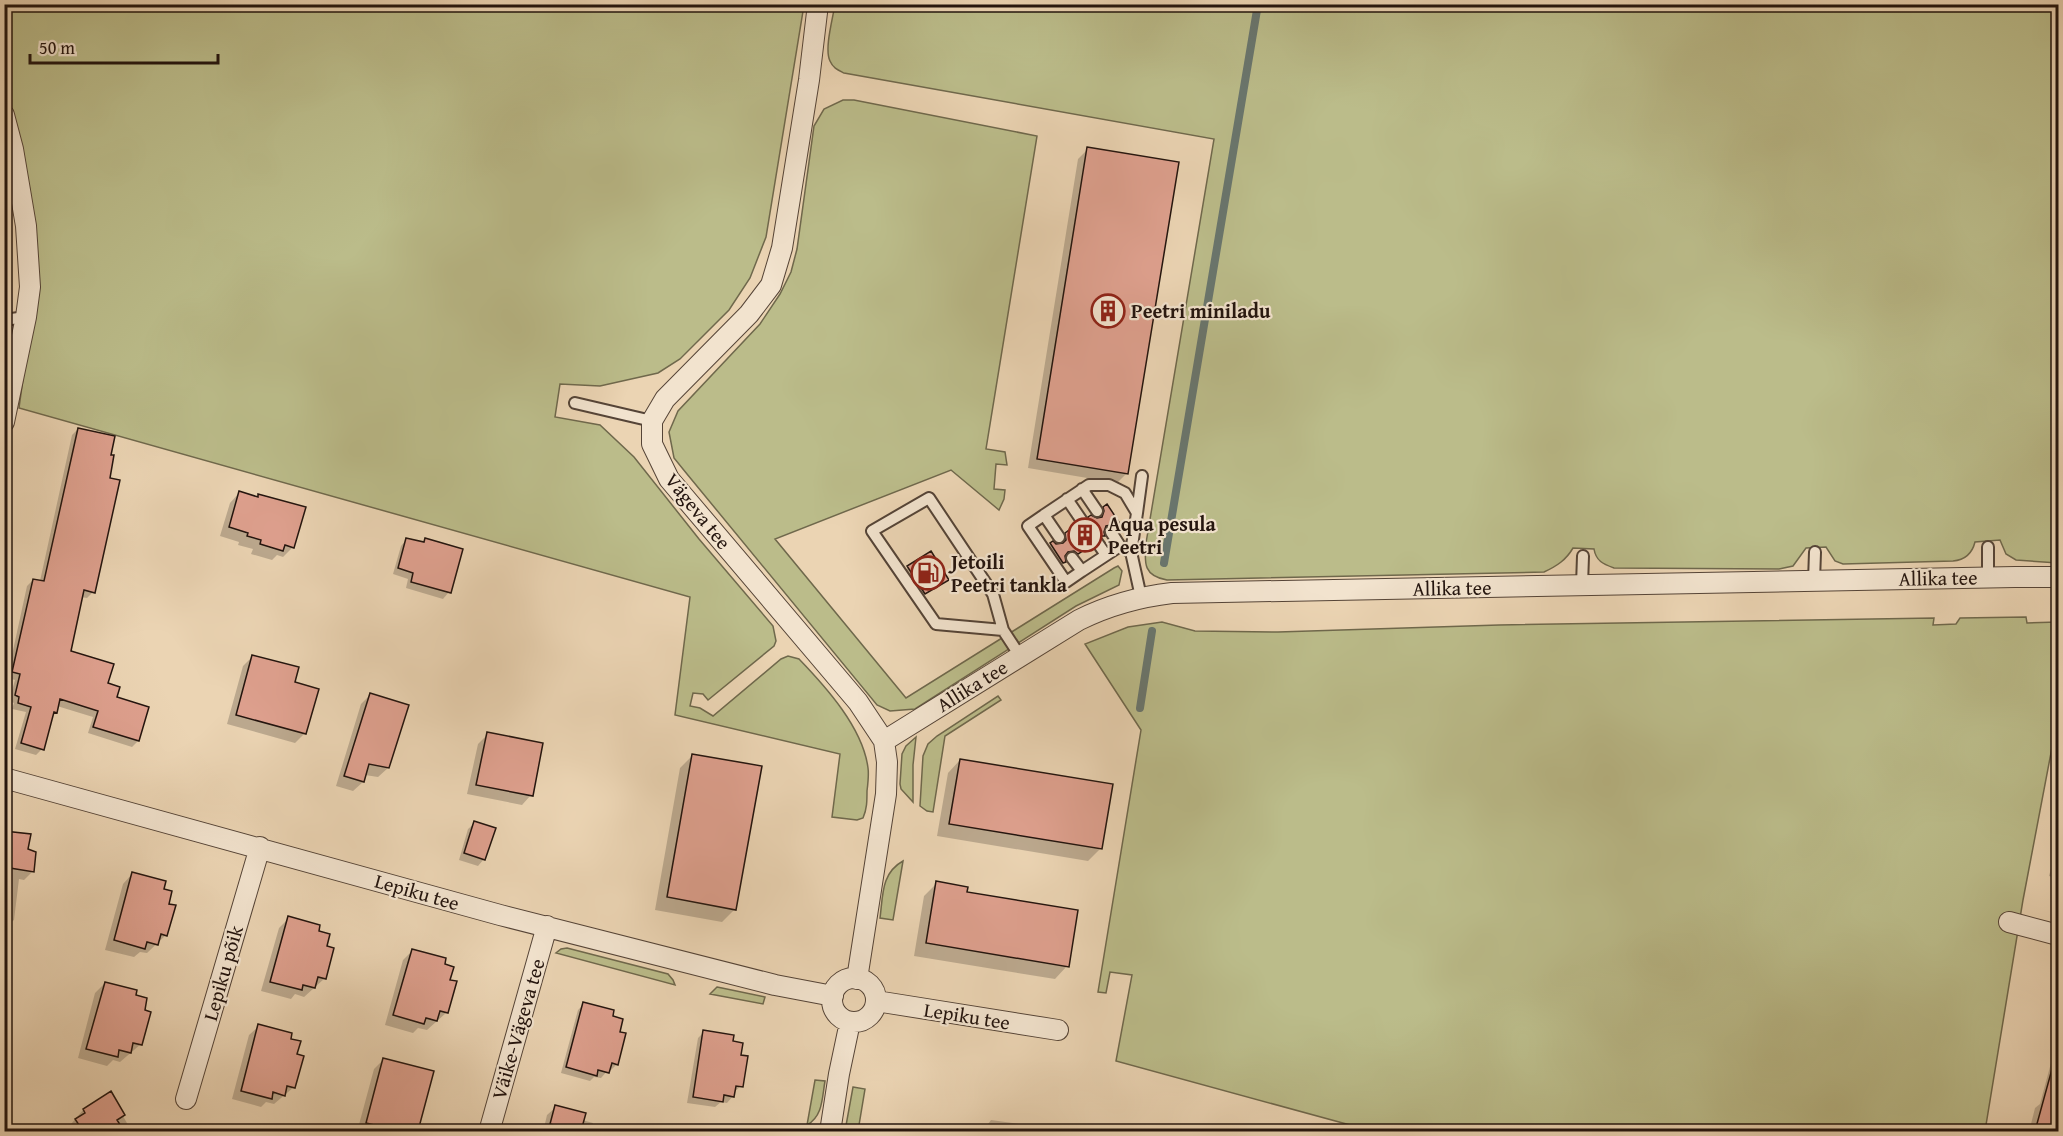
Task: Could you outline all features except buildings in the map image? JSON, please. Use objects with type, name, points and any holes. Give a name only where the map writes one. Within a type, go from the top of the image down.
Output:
[{"type":"street","points":[[652,421],[665,399],[749,314],[771,285],[782,248],[809,80],[818,4]]},
{"type":"street","points":[[4,115],[13,148],[26,226],[30,287],[4,422]]},
{"type":"street","name":"Vägeva tee","points":[[652,421],[651,444],[669,479],[858,702],[884,741],[887,762],[885,794],[857,979]]},
{"type":"street","name":"Allika tee","points":[[884,741],[1079,620],[1100,609],[1141,597],[1172,593],[1988,577],[2058,578]]},
{"type":"street","name":"Lepiku tee","points":[[4,778],[500,915],[775,986],[833,996]]},
{"type":"street","name":"Lepiku põik","points":[[186,1099],[260,847]]},
{"type":"street","points":[[2009,922],[2058,935]]},
{"type":"street","name":"Väike-Vägeva tee","points":[[489,1131],[547,926]]},
{"type":"street","points":[[857,979],[869,984],[876,1001],[874,1011],[866,1019],[850,1022],[836,1012],[833,996],[844,981],[857,979]]},
{"type":"street","name":"Lepiku tee","points":[[876,1001],[1058,1030]]},
{"type":"street","points":[[830,1131],[850,1022]]},
{"type":"lane","points":[[4,320],[26,317]]},
{"type":"lane","points":[[575,403],[652,421]]},
{"type":"lane","points":[[1141,597],[1131,552],[1142,476]]},
{"type":"lane","points":[[1120,546],[1066,582],[1028,526],[1089,484],[1109,485],[1125,493],[1137,513]]},
{"type":"lane","points":[[1082,489],[1097,511]]},
{"type":"lane","points":[[1003,630],[936,624],[872,531],[929,498],[993,594],[1003,630],[1020,656]]},
{"type":"lane","points":[[1067,499],[1082,521]]},
{"type":"lane","points":[[1044,515],[1059,537]]},
{"type":"lane","points":[[1111,532],[1120,546],[1131,552]]},
{"type":"lane","points":[[1097,542],[1106,555]]},
{"type":"lane","points":[[1988,547],[1988,577]]},
{"type":"lane","points":[[1814,580],[1815,552]]},
{"type":"lane","points":[[1582,585],[1583,556]]},
{"type":"lane","points":[[1072,558],[1082,571]]},
{"type":"green space","points":[[835,4],[2058,5],[2058,563],[2016,560],[2006,554],[2000,540],[1975,542],[1967,556],[1953,561],[1843,564],[1835,561],[1826,547],[1806,548],[1793,566],[1779,569],[1614,568],[1601,562],[1594,549],[1573,548],[1561,562],[1544,572],[1167,580],[1159,578],[1147,568],[1146,543],[1214,139],[844,73],[833,65],[828,56],[828,41]]},
{"type":"green space","points":[[4,5],[804,5],[766,237],[750,278],[729,310],[680,359],[658,373],[600,386],[560,384],[555,417],[600,425],[634,457],[699,539],[773,626],[776,641],[774,646],[708,700],[703,694],[693,693],[690,706],[700,708],[713,716],[781,659],[788,656],[799,659],[842,709],[859,738],[865,753],[868,771],[863,818],[857,820],[832,817],[840,754],[675,715],[690,597],[19,408],[38,269],[30,190],[5,82]]},
{"type":"green space","points":[[843,100],[854,100],[1037,136],[986,449],[1005,452],[1007,465],[996,464],[994,489],[1005,490],[1004,499],[999,510],[951,470],[775,539],[906,698],[1114,568],[1118,566],[1122,571],[1119,585],[1076,606],[915,709],[890,711],[877,705],[674,458],[669,432],[678,411],[760,324],[780,294],[791,272],[797,249],[814,126],[824,109]]},
{"type":"green space","points":[[2026,617],[2027,623],[2058,622],[2058,716],[2023,900],[1985,1131],[1372,1131],[1116,1061],[1132,975],[1110,972],[1106,993],[1098,992],[1141,730],[1085,644],[1128,627],[1162,622],[1195,631],[1278,632],[1499,625],[1934,618],[1933,625],[1956,624],[1960,618]]},
{"type":"green space","points":[[998,696],[1001,700],[945,736],[933,812],[927,811],[920,806],[923,756],[928,744]]},
{"type":"green space","points":[[916,737],[913,802],[901,789],[900,784],[902,754],[906,746]]},
{"type":"green space","points":[[903,861],[893,920],[880,918],[884,886],[891,872]]},
{"type":"green space","points":[[567,948],[668,974],[675,985],[556,953]]},
{"type":"green space","points":[[717,987],[765,997],[763,1004],[710,994]]},
{"type":"green space","points":[[815,1080],[825,1081],[822,1100],[816,1117],[807,1125]]},
{"type":"green space","points":[[853,1087],[865,1089],[858,1131],[845,1131]]},
{"type":"waterway","points":[[1164,563],[1258,4]]},
{"type":"waterway","points":[[1140,708],[1152,631]]},
{"type":"place","name":"Peetri miniladu","points":[[1108,311]]},
{"type":"place","name":"Aqua pesula Peetri","points":[[1085,535]]},
{"type":"place","name":"Jetoili Peetri tankla","points":[[928,573]]}]
